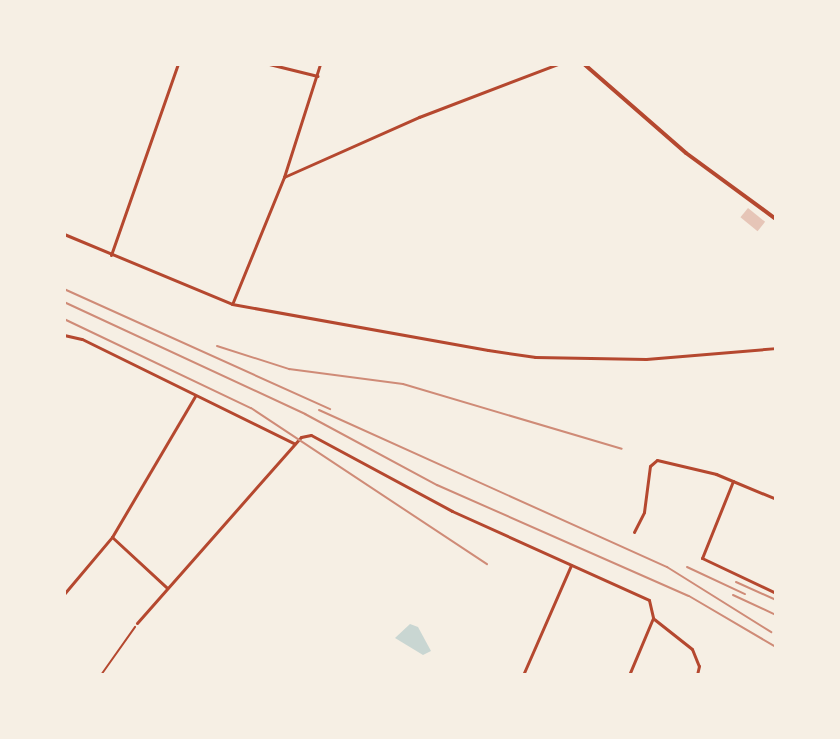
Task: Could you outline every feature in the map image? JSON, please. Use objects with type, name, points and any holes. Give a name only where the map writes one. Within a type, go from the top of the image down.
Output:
[{"type":"street","points":[[111,255],[178,64]]},
{"type":"street","points":[[269,64],[318,76]]},
{"type":"street","points":[[232,304],[284,177],[320,64]]},
{"type":"street","points":[[284,177],[419,117],[558,64]]},
{"type":"street","points":[[584,64],[686,153],[776,219]]},
{"type":"street","points":[[64,234],[232,304],[535,357],[651,359],[776,348]]},
{"type":"street","points":[[64,335],[82,339],[295,444]]},
{"type":"street","points":[[64,594],[112,537],[195,396]]},
{"type":"street","points":[[137,623],[295,444],[311,435],[452,511],[644,597],[652,605],[653,618],[629,675]]},
{"type":"street","points":[[634,532],[644,512],[650,466],[657,460],[733,481],[776,499]]},
{"type":"street","points":[[733,481],[702,558],[776,593]]},
{"type":"street","points":[[112,537],[167,588]]},
{"type":"street","points":[[523,675],[571,564]]},
{"type":"street","points":[[653,618],[692,649],[699,666],[697,675]]},
{"type":"path","points":[[101,675],[137,623]]},
{"type":"shaded area","points":[[410,624],[418,627],[431,651],[423,655],[395,638]]},
{"type":"building","points":[[748,208],[765,222],[758,231],[740,217]]},
{"type":"railway","points":[[64,289],[330,409]]},
{"type":"railway","points":[[64,302],[305,414],[437,485],[689,596],[776,647]]},
{"type":"railway","points":[[64,319],[251,408],[487,564]]},
{"type":"railway","points":[[217,346],[289,369],[403,384],[622,449]]},
{"type":"railway","points":[[319,410],[667,567],[771,632]]},
{"type":"railway","points":[[687,567],[745,594]]},
{"type":"railway","points":[[736,582],[776,600]]},
{"type":"railway","points":[[733,595],[776,615]]}]
